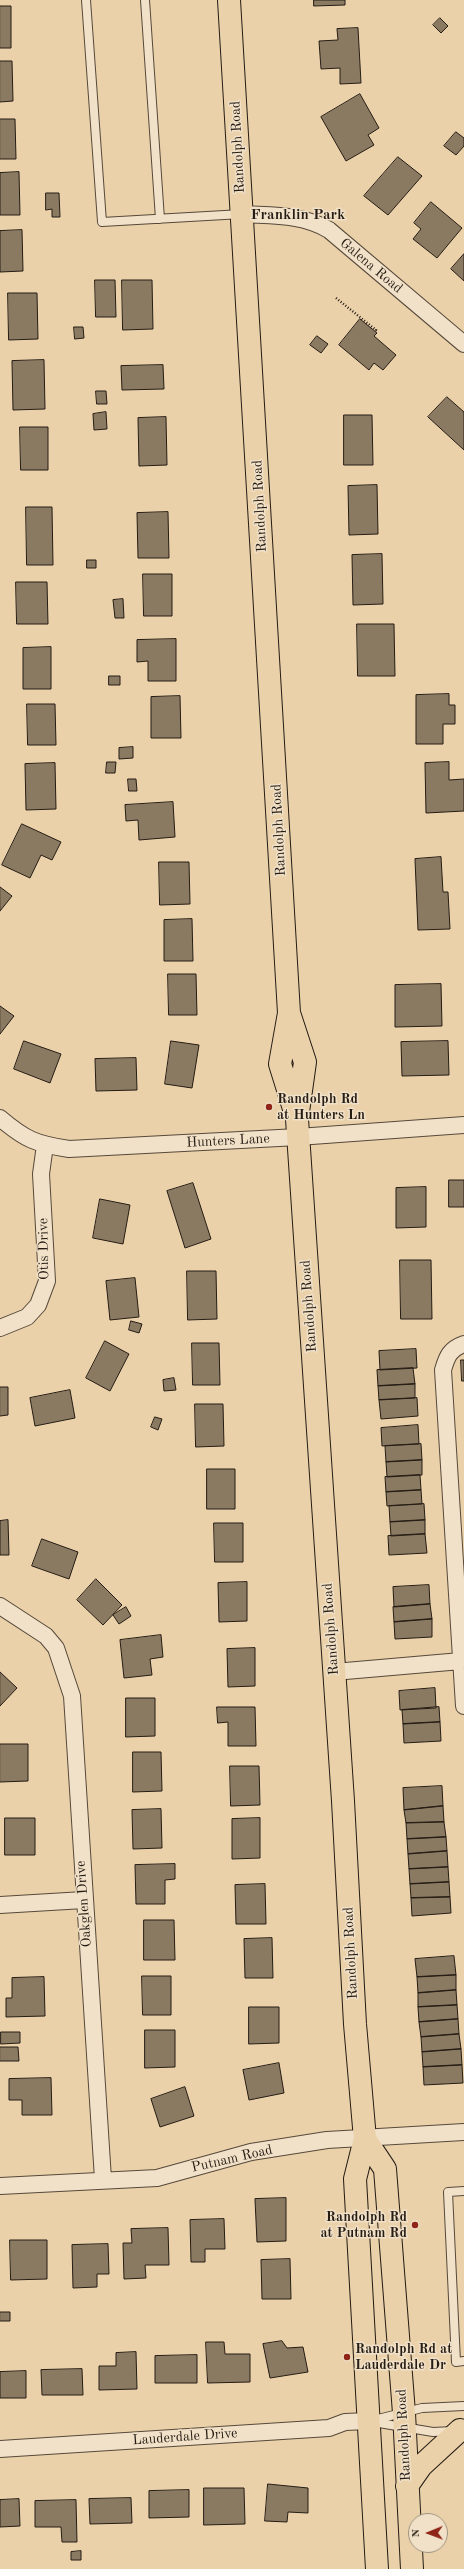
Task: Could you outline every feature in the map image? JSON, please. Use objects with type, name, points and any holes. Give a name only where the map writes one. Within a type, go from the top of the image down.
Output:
[{"type":"main road","name":"Randolph Road","points":[[229,0],[290,1013],[280,1064],[297,1128],[334,1672],[355,2024],[365,2140],[355,2179],[376,2569]]},
{"type":"main road","name":"Randolph Road","points":[[365,2140],[385,2168],[404,2420],[412,2569]]},
{"type":"main road","points":[[407,2486],[421,2466],[462,2430]]},
{"type":"street","name":"Galena Road","points":[[242,214],[295,217],[315,222],[329,230],[464,344]]},
{"type":"street","name":"Hunters Lane","points":[[0,1118],[24,1138],[45,1146],[69,1149],[297,1128],[464,1124]]},
{"type":"street","name":"Otis Drive","points":[[0,1328],[27,1318],[38,1305],[47,1281],[41,1174],[45,1146]]},
{"type":"street","points":[[464,1344],[455,1348],[447,1355],[443,1370],[464,1706]]},
{"type":"street","name":"Oakglen Drive","points":[[0,1606],[46,1636],[56,1648],[72,1696],[103,2179]]},
{"type":"street","points":[[334,1672],[461,1661]]},
{"type":"street","points":[[0,1905],[84,1900]]},
{"type":"street","name":"Putnam Road","points":[[0,2186],[103,2179],[157,2178],[251,2152],[328,2140],[365,2140],[464,2132]]},
{"type":"street","name":"Lauderdale Drive","points":[[0,2449],[330,2428],[345,2422],[369,2421]]},
{"type":"lane","points":[[86,0],[102,222],[242,214]]},
{"type":"lane","points":[[145,0],[160,219]]},
{"type":"lane","points":[[464,2191],[448,2192],[456,2362],[464,2361]]},
{"type":"lane","points":[[369,2421],[404,2420],[422,2408],[464,2406]]},
{"type":"lane","points":[[369,2421],[404,2420],[433,2432],[462,2430]]},
{"type":"path","points":[[336,298],[376,330],[374,331]]},
{"type":"building","points":[[314,0],[345,0],[345,5],[314,6]]},
{"type":"building","points":[[0,6],[11,6],[11,48],[0,48]]},
{"type":"building","points":[[440,18],[448,26],[441,33],[433,25]]},
{"type":"building","points":[[358,28],[361,83],[340,84],[340,68],[321,69],[319,41],[338,40],[337,29]]},
{"type":"building","points":[[0,61],[12,61],[13,101],[0,102]]},
{"type":"building","points":[[360,94],[379,128],[368,135],[374,145],[346,161],[321,117]]},
{"type":"building","points":[[0,119],[15,119],[16,159],[0,159]]},
{"type":"building","points":[[456,132],[464,138],[464,146],[456,155],[444,146]]},
{"type":"building","points":[[398,157],[422,176],[388,215],[364,196]]},
{"type":"building","points":[[19,172],[20,215],[0,215],[0,173]]},
{"type":"building","points":[[46,193],[59,193],[60,217],[52,217],[52,209],[46,210]]},
{"type":"building","points":[[431,202],[462,228],[437,258],[413,239],[421,229],[414,223]]},
{"type":"building","points":[[22,230],[23,271],[0,272],[0,231]]},
{"type":"building","points":[[464,254],[464,281],[451,269]]},
{"type":"building","points":[[95,280],[115,280],[116,317],[96,317]]},
{"type":"building","points":[[122,280],[152,280],[153,329],[123,330]]},
{"type":"building","points":[[8,293],[37,293],[38,339],[9,340]]},
{"type":"building","points":[[360,319],[377,333],[374,336],[396,355],[383,370],[374,363],[369,370],[339,345]]},
{"type":"building","points":[[74,327],[83,327],[84,338],[75,339]]},
{"type":"building","points":[[317,336],[328,344],[321,353],[310,345]]},
{"type":"building","points":[[44,360],[45,409],[13,410],[12,361]]},
{"type":"building","points":[[163,365],[164,389],[122,390],[121,366]]},
{"type":"building","points":[[96,391],[106,391],[107,404],[97,404]]},
{"type":"building","points":[[447,397],[464,412],[464,450],[428,417]]},
{"type":"building","points":[[106,412],[107,429],[94,430],[93,414]]},
{"type":"building","points":[[344,415],[372,415],[373,465],[344,465]]},
{"type":"building","points":[[166,417],[167,465],[139,466],[138,418]]},
{"type":"building","points":[[20,427],[48,427],[48,470],[21,470]]},
{"type":"building","points":[[377,485],[378,534],[349,535],[348,486]]},
{"type":"building","points":[[26,507],[52,507],[53,565],[27,565]]},
{"type":"building","points":[[168,512],[169,558],[138,558],[137,513]]},
{"type":"building","points":[[382,554],[383,604],[353,605],[352,555]]},
{"type":"building","points":[[87,560],[96,560],[96,568],[87,568]]},
{"type":"building","points":[[143,574],[172,574],[172,616],[144,616]]},
{"type":"building","points":[[16,582],[47,582],[48,624],[17,624]]},
{"type":"building","points":[[123,599],[124,618],[115,618],[113,600]]},
{"type":"building","points":[[357,624],[394,624],[395,676],[358,676]]},
{"type":"building","points":[[176,639],[176,681],[148,681],[148,661],[137,662],[137,640]]},
{"type":"building","points":[[51,647],[51,689],[23,689],[23,648]]},
{"type":"building","points":[[109,676],[120,676],[120,685],[109,685]]},
{"type":"building","points":[[449,694],[449,705],[455,705],[455,724],[443,724],[443,744],[416,744],[416,695]]},
{"type":"building","points":[[180,696],[181,738],[151,738],[151,697]]},
{"type":"building","points":[[27,704],[55,704],[56,745],[28,745]]},
{"type":"building","points":[[133,747],[133,758],[119,759],[119,748]]},
{"type":"building","points":[[107,762],[116,762],[115,773],[106,773]]},
{"type":"building","points":[[449,762],[449,780],[464,779],[464,811],[426,813],[425,763]]},
{"type":"building","points":[[55,763],[56,809],[26,810],[25,764]]},
{"type":"building","points":[[128,779],[136,779],[137,791],[129,791]]},
{"type":"building","points":[[173,802],[175,837],[139,840],[138,820],[126,821],[125,805]]},
{"type":"building","points":[[22,824],[61,842],[52,860],[41,855],[30,878],[2,865]]},
{"type":"building","points":[[441,857],[443,892],[448,892],[450,929],[418,930],[415,859]]},
{"type":"building","points":[[159,862],[189,862],[190,904],[160,905]]},
{"type":"building","points":[[0,887],[12,896],[0,911]]},
{"type":"building","points":[[192,919],[193,961],[164,961],[164,920]]},
{"type":"building","points":[[168,974],[196,974],[197,1015],[169,1015]]},
{"type":"building","points":[[441,984],[442,1026],[395,1027],[395,985]]},
{"type":"building","points":[[0,1006],[14,1016],[0,1034]]},
{"type":"building","points":[[24,1041],[61,1054],[50,1083],[14,1069]]},
{"type":"building","points":[[171,1041],[199,1045],[192,1088],[165,1084]]},
{"type":"building","points":[[448,1041],[449,1075],[402,1076],[401,1042]]},
{"type":"building","points":[[136,1058],[137,1090],[96,1091],[95,1059]]},
{"type":"building","points":[[449,1180],[464,1180],[464,1207],[449,1207]]},
{"type":"building","points":[[193,1183],[211,1239],[185,1248],[167,1191]]},
{"type":"building","points":[[426,1187],[426,1227],[396,1228],[396,1188]]},
{"type":"building","points":[[100,1199],[130,1205],[123,1244],[93,1238]]},
{"type":"building","points":[[400,1260],[431,1260],[432,1319],[401,1319]]},
{"type":"building","points":[[187,1271],[216,1271],[217,1319],[188,1320]]},
{"type":"building","points":[[135,1278],[139,1317],[110,1320],[106,1281]]},
{"type":"building","points":[[131,1321],[142,1324],[139,1333],[129,1330]]},
{"type":"building","points":[[105,1341],[129,1354],[110,1391],[86,1378]]},
{"type":"building","points":[[192,1343],[219,1343],[220,1385],[193,1385]]},
{"type":"building","points":[[416,1349],[417,1368],[380,1370],[379,1351]]},
{"type":"building","points":[[461,1360],[464,1360],[464,1381],[462,1381]]},
{"type":"building","points":[[413,1368],[415,1384],[378,1386],[377,1370]]},
{"type":"building","points":[[174,1378],[176,1390],[164,1391],[163,1380]]},
{"type":"building","points":[[415,1384],[415,1398],[379,1400],[378,1386]]},
{"type":"building","points":[[0,1387],[8,1387],[8,1415],[0,1416]]},
{"type":"building","points":[[70,1390],[75,1418],[35,1426],[30,1398]]},
{"type":"building","points":[[417,1398],[418,1416],[381,1419],[379,1400]]},
{"type":"building","points":[[195,1404],[223,1404],[224,1446],[196,1447]]},
{"type":"building","points":[[155,1417],[162,1419],[158,1430],[151,1427]]},
{"type":"building","points":[[418,1425],[419,1444],[382,1446],[381,1428]]},
{"type":"building","points":[[421,1444],[422,1460],[386,1462],[385,1446]]},
{"type":"building","points":[[422,1460],[422,1475],[387,1477],[386,1462]]},
{"type":"building","points":[[207,1469],[235,1469],[235,1509],[207,1509]]},
{"type":"building","points":[[420,1475],[421,1490],[386,1492],[385,1477]]},
{"type":"building","points":[[421,1490],[422,1504],[387,1506],[386,1492]]},
{"type":"building","points":[[424,1504],[425,1520],[390,1522],[389,1506]]},
{"type":"building","points":[[8,1520],[9,1555],[0,1555],[0,1521]]},
{"type":"building","points":[[425,1520],[425,1534],[391,1536],[390,1522]]},
{"type":"building","points":[[214,1523],[243,1523],[243,1562],[215,1562]]},
{"type":"building","points":[[425,1534],[427,1553],[389,1555],[388,1536]]},
{"type":"building","points":[[42,1539],[78,1552],[69,1579],[32,1566]]},
{"type":"building","points":[[96,1579],[122,1605],[103,1625],[77,1600]]},
{"type":"building","points":[[247,1582],[247,1621],[219,1622],[218,1583]]},
{"type":"building","points":[[429,1585],[430,1604],[394,1607],[393,1587]]},
{"type":"building","points":[[430,1604],[432,1619],[394,1622],[393,1607]]},
{"type":"building","points":[[126,1607],[131,1616],[119,1624],[113,1615]]},
{"type":"building","points":[[432,1619],[432,1637],[395,1639],[394,1622]]},
{"type":"building","points":[[161,1635],[163,1657],[150,1659],[152,1675],[124,1678],[120,1640]]},
{"type":"building","points":[[255,1648],[255,1686],[228,1687],[227,1649]]},
{"type":"building","points":[[0,1672],[17,1688],[0,1706]]},
{"type":"building","points":[[435,1688],[436,1708],[400,1710],[399,1691]]},
{"type":"building","points":[[126,1698],[155,1698],[155,1736],[126,1737]]},
{"type":"building","points":[[217,1707],[255,1707],[256,1746],[228,1746],[228,1722],[218,1723]]},
{"type":"building","points":[[439,1707],[440,1722],[403,1724],[402,1710]]},
{"type":"building","points":[[440,1722],[441,1741],[404,1743],[403,1724]]},
{"type":"building","points":[[0,1744],[28,1744],[28,1781],[0,1782]]},
{"type":"building","points":[[133,1752],[161,1752],[162,1791],[133,1792]]},
{"type":"building","points":[[230,1766],[259,1766],[260,1805],[231,1806]]},
{"type":"building","points":[[442,1786],[443,1806],[404,1810],[403,1788]]},
{"type":"building","points":[[443,1806],[444,1822],[406,1823],[404,1810]]},
{"type":"building","points":[[161,1809],[162,1848],[133,1849],[132,1810]]},
{"type":"building","points":[[5,1818],[35,1818],[35,1855],[5,1855]]},
{"type":"building","points":[[260,1818],[260,1858],[232,1859],[232,1819]]},
{"type":"building","points":[[444,1822],[446,1837],[407,1839],[406,1823]]},
{"type":"building","points":[[446,1837],[447,1851],[408,1854],[407,1839]]},
{"type":"building","points":[[447,1851],[448,1867],[409,1869],[408,1854]]},
{"type":"building","points":[[175,1864],[175,1879],[165,1880],[165,1904],[136,1904],[135,1865]]},
{"type":"building","points":[[448,1867],[449,1882],[410,1884],[409,1869]]},
{"type":"building","points":[[449,1882],[450,1897],[411,1898],[410,1884]]},
{"type":"building","points":[[265,1884],[266,1924],[236,1924],[235,1885]]},
{"type":"building","points":[[450,1897],[451,1913],[412,1916],[411,1898]]},
{"type":"building","points":[[144,1920],[174,1920],[175,1960],[144,1960]]},
{"type":"building","points":[[272,1938],[273,1978],[245,1978],[244,1939]]},
{"type":"building","points":[[454,1956],[456,1975],[417,1977],[415,1959]]},
{"type":"building","points":[[456,1975],[456,1990],[418,1993],[417,1977]]},
{"type":"building","points":[[142,1976],[171,1976],[171,2015],[143,2015]]},
{"type":"building","points":[[44,1977],[45,2016],[6,2017],[6,1998],[12,1998],[12,1978]]},
{"type":"building","points":[[456,1990],[457,2005],[418,2007],[418,1993]]},
{"type":"building","points":[[457,2005],[458,2019],[419,2022],[418,2007]]},
{"type":"building","points":[[249,2007],[279,2007],[279,2043],[249,2044]]},
{"type":"building","points":[[458,2019],[459,2034],[421,2037],[419,2022]]},
{"type":"building","points":[[145,2030],[175,2030],[175,2067],[145,2068]]},
{"type":"building","points":[[1,2032],[20,2032],[20,2043],[1,2044]]},
{"type":"building","points":[[459,2034],[461,2049],[422,2052],[421,2037]]},
{"type":"building","points":[[0,2047],[18,2047],[19,2061],[0,2061]]},
{"type":"building","points":[[461,2049],[462,2065],[423,2067],[422,2052]]},
{"type":"building","points":[[279,2063],[284,2093],[249,2100],[243,2070]]},
{"type":"building","points":[[462,2065],[463,2083],[424,2085],[423,2067]]},
{"type":"building","points":[[51,2078],[52,2115],[22,2115],[22,2100],[9,2100],[9,2079]]},
{"type":"building","points":[[185,2087],[194,2116],[160,2127],[151,2099]]},
{"type":"building","points":[[286,2198],[286,2241],[257,2242],[255,2199]]},
{"type":"building","points":[[224,2219],[225,2249],[205,2249],[205,2262],[191,2262],[190,2220]]},
{"type":"building","points":[[168,2228],[169,2265],[145,2265],[146,2278],[124,2279],[123,2243],[132,2243],[131,2229]]},
{"type":"building","points":[[10,2240],[47,2240],[47,2279],[11,2280]]},
{"type":"building","points":[[108,2244],[109,2274],[97,2274],[97,2287],[73,2288],[72,2245]]},
{"type":"building","points":[[290,2259],[291,2299],[262,2299],[261,2260]]},
{"type":"building","points":[[0,2312],[10,2312],[10,2321],[0,2321]]},
{"type":"building","points":[[282,2341],[287,2348],[303,2347],[308,2372],[270,2378],[263,2344]]},
{"type":"building","points":[[206,2342],[224,2342],[225,2354],[250,2354],[250,2382],[208,2383]]},
{"type":"building","points":[[136,2352],[137,2389],[99,2390],[99,2366],[116,2366],[116,2353]]},
{"type":"building","points":[[197,2355],[197,2383],[155,2383],[155,2356]]},
{"type":"building","points":[[82,2369],[83,2395],[42,2395],[41,2370]]},
{"type":"building","points":[[26,2371],[26,2398],[0,2398],[0,2372]]},
{"type":"building","points":[[268,2484],[308,2488],[308,2513],[288,2512],[287,2522],[265,2521]]},
{"type":"building","points":[[204,2488],[244,2488],[245,2524],[204,2525]]},
{"type":"building","points":[[189,2490],[189,2517],[149,2518],[149,2491]]},
{"type":"building","points":[[131,2498],[132,2523],[90,2524],[89,2499]]},
{"type":"building","points":[[19,2499],[20,2526],[0,2527],[0,2500]]},
{"type":"building","points":[[76,2500],[77,2542],[62,2542],[61,2527],[35,2527],[35,2501]]},
{"type":"building","points":[[81,2551],[81,2560],[71,2560],[71,2552]]},
{"type":"place","name":"Randolph Rd at Hunters Ln","points":[[269,1107]]},
{"type":"place","name":"Randolph Rd at Putnam Rd","points":[[415,2225]]},
{"type":"place","name":"Randolph Rd at Lauderdale Dr","points":[[347,2357]]},
{"type":"district","name":"Franklin Park","points":[[298,215]]}]
